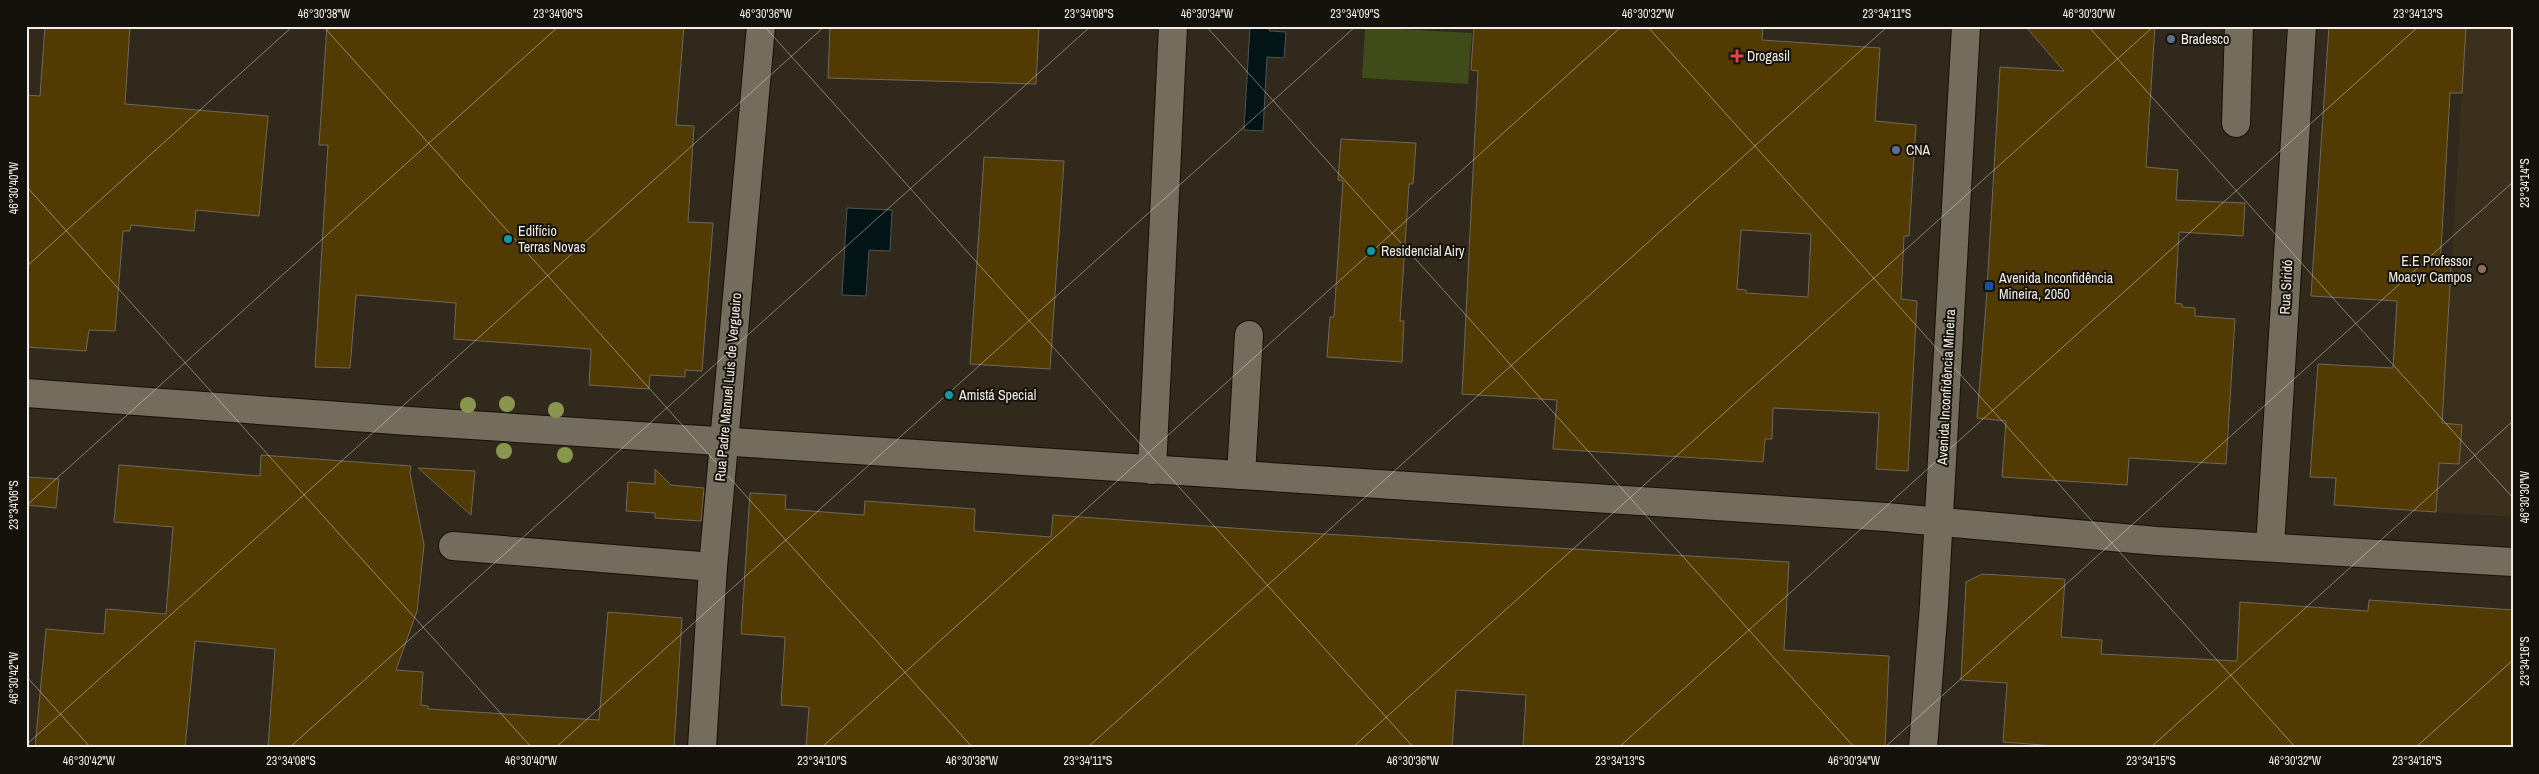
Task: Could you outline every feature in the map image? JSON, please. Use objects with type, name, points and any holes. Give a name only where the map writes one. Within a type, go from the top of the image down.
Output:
[{"type":"street","name":"Rua Padre Manuel Luis de Vergueiro","points":[[702,748],[713,567],[760,26]]},
{"type":"street","points":[[1152,470],[1174,26]]},
{"type":"street","name":"Avenida Inconfidência Mineira","points":[[1923,748],[1938,522],[1966,26]]},
{"type":"street","points":[[2236,123],[2239,26]]},
{"type":"street","name":"Rua Siridó","points":[[2270,547],[2302,26]]},
{"type":"street","points":[[1241,475],[1249,335]]},
{"type":"street","points":[[26,393],[409,422],[1241,475],[1938,522],[2157,540],[2513,562]]},
{"type":"street","points":[[453,546],[713,567]]},
{"type":"shaded area","points":[[1250,26],[1269,26],[1269,31],[1286,32],[1284,58],[1267,57],[1263,131],[1244,130]]},
{"type":"shaded area","name":"E.E Professor Moacyr Campos","points":[[2466,26],[2513,26],[2513,517],[2436,512]]},
{"type":"shaded area","points":[[847,208],[892,210],[890,251],[869,250],[866,296],[842,295]]},
{"type":"green space","points":[[1365,27],[1472,33],[1468,84],[1362,78]]},
{"type":"building","points":[[45,26],[130,26],[125,104],[268,116],[259,216],[196,210],[194,231],[131,225],[130,231],[123,231],[115,331],[89,330],[86,351],[26,347],[26,95],[40,96]]},
{"type":"building","points":[[327,26],[684,26],[676,125],[694,126],[688,222],[713,223],[702,371],[685,370],[685,377],[650,375],[649,389],[589,385],[591,349],[454,339],[456,303],[356,295],[350,368],[315,367],[328,145],[319,145]]},
{"type":"building","points":[[830,26],[1039,26],[1036,84],[828,78]]},
{"type":"building","points":[[1474,26],[1763,26],[1762,40],[1880,48],[1875,121],[1916,125],[1909,236],[1904,236],[1901,299],[1917,301],[1908,471],[1876,469],[1879,413],[1773,408],[1772,439],[1765,439],[1763,462],[1553,449],[1557,400],[1462,394],[1478,71],[1471,70]],"holes":[[[1741,230],[1811,234],[1808,297],[1746,293],[1746,290],[1737,289]]]},
{"type":"building","points":[[2025,26],[2155,26],[2146,167],[2178,170],[2176,200],[2245,203],[2243,236],[2179,232],[2175,303],[2182,304],[2182,307],[2195,308],[2195,316],[2235,319],[2226,464],[2129,458],[2127,485],[2002,477],[2006,421],[1977,418],[1986,305],[2000,67],[2064,71]]},
{"type":"building","points":[[2329,26],[2466,26],[2462,93],[2450,93],[2440,267],[2451,267],[2442,423],[2462,425],[2459,464],[2439,463],[2436,512],[2334,505],[2336,478],[2310,477],[2318,364],[2393,368],[2397,301],[2311,296]]},
{"type":"building","name":"Residencial Airy","points":[[1341,139],[1416,143],[1413,184],[1409,184],[1400,321],[1404,321],[1402,362],[1327,357],[1330,317],[1334,317],[1343,181],[1338,180]]},
{"type":"building","points":[[984,157],[1064,161],[1050,369],[970,364]]},
{"type":"building","points":[[261,455],[411,466],[410,473],[424,545],[417,611],[396,670],[423,672],[421,705],[428,706],[428,709],[599,720],[608,612],[682,618],[674,748],[268,748],[275,649],[195,641],[185,748],[35,748],[46,629],[104,634],[106,609],[166,614],[173,527],[114,522],[119,465],[260,476]]},
{"type":"building","points":[[418,468],[475,471],[471,515]]},
{"type":"building","points":[[655,469],[671,485],[704,488],[701,521],[655,518],[655,513],[626,511],[628,482],[655,484]]},
{"type":"building","points":[[26,477],[59,479],[56,508],[26,505]]},
{"type":"building","points":[[750,493],[786,495],[785,509],[864,515],[865,501],[975,509],[974,531],[1051,537],[1053,515],[1274,531],[1789,562],[1784,650],[1889,656],[1885,748],[1523,748],[1526,695],[1456,690],[1452,748],[806,748],[809,707],[781,705],[785,637],[741,634]]},
{"type":"building","points":[[1982,574],[2065,579],[2061,637],[2102,640],[2101,654],[2237,661],[2240,602],[2368,611],[2369,600],[2513,610],[2513,748],[2082,748],[2003,742],[2007,683],[1961,680],[1966,582]]},
{"type":"place","name":"Bradesco","points":[[2171,39]]},
{"type":"place","name":"Drogasil","points":[[1737,56]]},
{"type":"place","name":"CNA","points":[[1896,150]]},
{"type":"place","name":"Edifício Terras Novas","points":[[508,239]]},
{"type":"place","name":"Residencial Airy","points":[[1371,251]]},
{"type":"place","name":"E.E Professor Moacyr Campos","points":[[2482,269]]},
{"type":"place","name":"Avenida Inconfidência Mineira, 2050","points":[[1989,286]]},
{"type":"place","name":"Amistá Special","points":[[949,395]]}]
